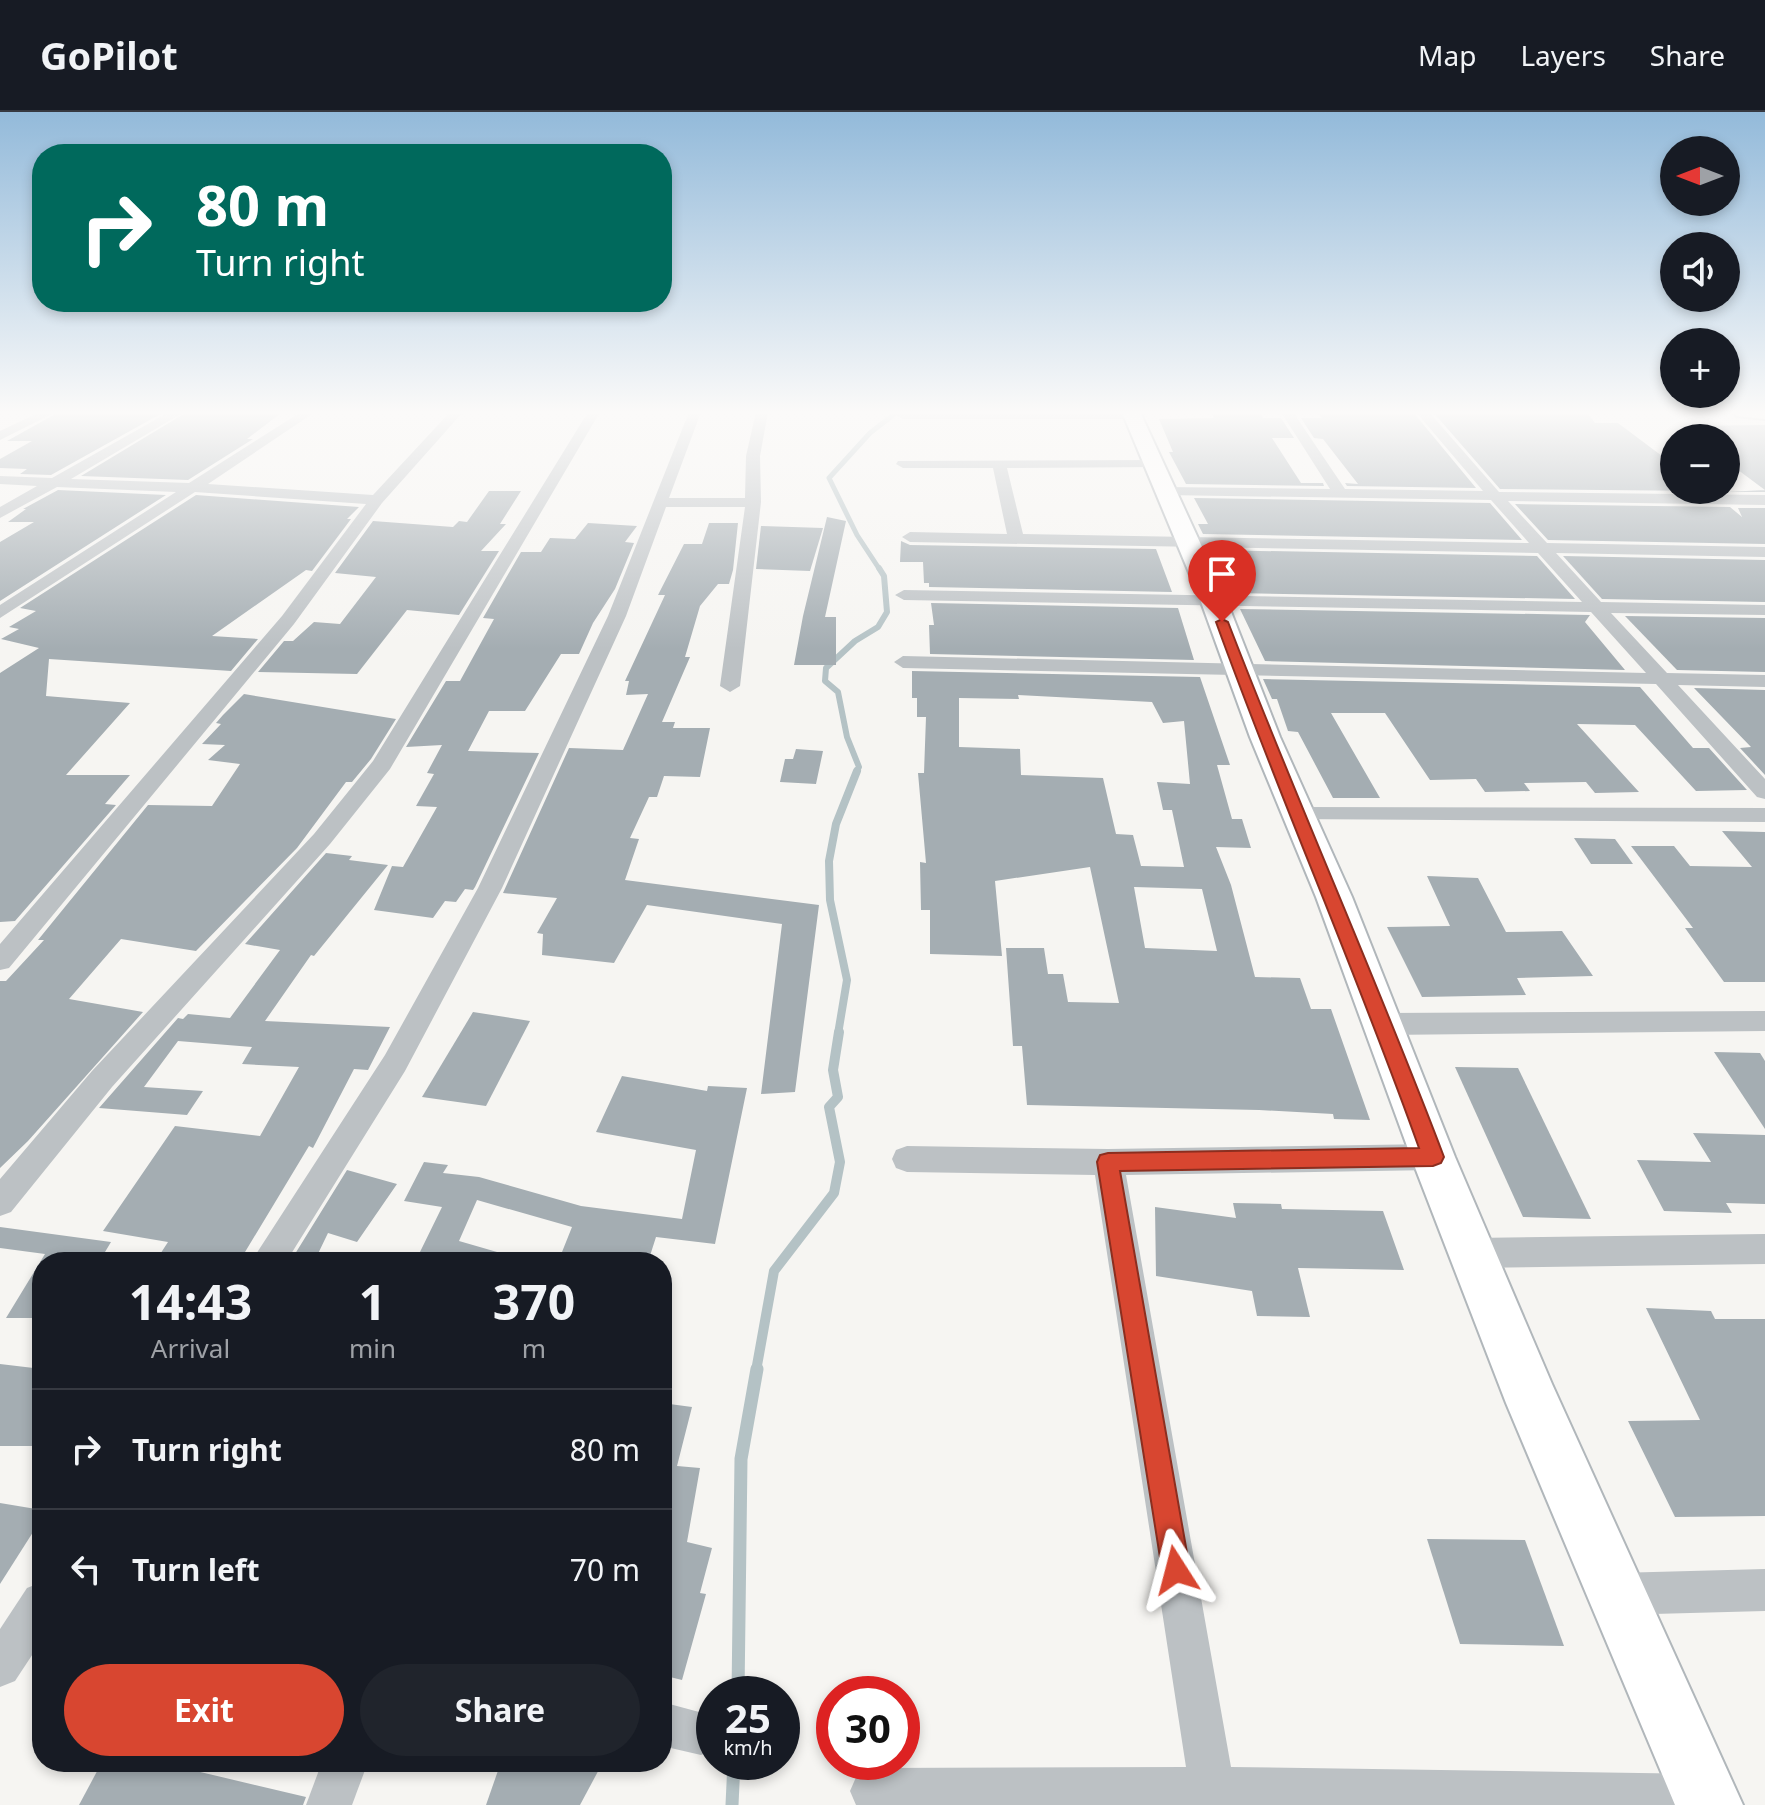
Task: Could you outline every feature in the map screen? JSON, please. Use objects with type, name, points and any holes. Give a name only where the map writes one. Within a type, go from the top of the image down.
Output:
[{"type":"street","points":[[0,513],[38,491]]},
{"type":"street","points":[[0,613],[190,491]]},
{"type":"street","points":[[241,491],[377,500]]},
{"type":"street","points":[[0,961],[288,620],[385,491]]},
{"type":"street","points":[[0,1202],[102,1079],[322,839],[382,764],[546,491]]},
{"type":"street","points":[[274,1252],[395,1063],[478,912],[617,616],[666,491]]},
{"type":"street","points":[[730,686],[753,491]]},
{"type":"street","points":[[1005,491],[1016,539]]},
{"type":"street","points":[[873,1791],[1214,1798],[1707,1801],[1533,1403],[1433,1157],[1384,1024],[1213,599],[1166,491]]},
{"type":"street","points":[[1309,491],[1765,500]]},
{"type":"street","points":[[1491,491],[1765,792]]},
{"type":"street","points":[[662,503],[753,502]]},
{"type":"street","points":[[910,537],[1765,552]]},
{"type":"street","points":[[904,595],[1765,610]]},
{"type":"street","points":[[903,662],[1765,681]]},
{"type":"street","points":[[1297,814],[1765,815]]},
{"type":"street","points":[[1384,1024],[1765,1021]]},
{"type":"street","points":[[907,1159],[1108,1162],[1433,1157]]},
{"type":"street","points":[[1108,1162],[1214,1798]]},
{"type":"street","points":[[1473,1253],[1765,1249]]},
{"type":"street","points":[[1616,1594],[1765,1590]]},
{"type":"street","points":[[0,1666],[32,1618]]},
{"type":"street","points":[[329,1805],[341,1772]]},
{"type":"building","points":[[56,491],[166,495],[0,601],[0,542],[34,522],[8,522],[26,509],[23,509]]},
{"type":"building","points":[[489,491],[521,491],[500,524],[506,524],[481,551],[499,551],[459,615],[407,610],[357,674],[258,672],[284,641],[293,641],[314,622],[340,624],[376,577],[335,573],[373,521],[453,527],[459,521],[467,522]]},
{"type":"building","points":[[196,495],[359,507],[347,519],[351,519],[312,571],[306,570],[212,636],[258,639],[231,671],[49,659],[46,696],[130,703],[66,775],[130,775],[105,804],[116,805],[15,921],[0,922],[0,673],[39,648],[1,639],[19,629],[9,627],[36,611],[20,608]]},
{"type":"building","points":[[1194,498],[1490,503],[1522,540],[1203,534],[1198,524],[1208,524]]},
{"type":"building","points":[[1515,504],[1730,507],[1742,517],[1738,508],[1765,508],[1765,544],[1548,540]]},
{"type":"building","points":[[827,517],[846,521],[825,617],[836,617],[836,665],[794,665],[803,616]]},
{"type":"building","points":[[588,523],[637,526],[625,542],[634,543],[615,589],[593,623],[579,654],[561,654],[525,711],[489,711],[468,751],[539,753],[475,887],[473,890],[465,889],[456,902],[445,901],[433,918],[374,910],[392,866],[403,867],[437,807],[416,806],[434,774],[427,773],[442,745],[406,747],[446,681],[460,681],[494,619],[483,618],[521,552],[541,552],[550,538],[575,539]]},
{"type":"building","points":[[709,523],[738,523],[733,570],[729,584],[718,584],[700,606],[685,657],[690,657],[662,722],[675,722],[673,728],[710,728],[700,777],[664,776],[657,797],[649,797],[630,838],[639,839],[625,880],[819,905],[795,1092],[761,1094],[782,924],[647,905],[614,963],[542,955],[543,934],[537,933],[557,898],[503,893],[569,748],[623,750],[648,694],[626,695],[629,681],[625,681],[665,595],[658,595],[684,544],[702,544]]},
{"type":"building","points":[[761,526],[823,528],[810,571],[756,569]]},
{"type":"building","points":[[901,541],[910,545],[1156,549],[1172,592],[929,587],[929,583],[924,583],[923,562],[900,562]]},
{"type":"building","points":[[1210,550],[1537,556],[1575,599],[1233,593]]},
{"type":"building","points":[[1563,556],[1765,560],[1765,602],[1602,599]]},
{"type":"building","points":[[931,603],[1178,608],[1194,660],[930,654],[929,625],[934,625]]},
{"type":"building","points":[[1240,609],[1590,615],[1585,622],[1625,670],[1265,661]]},
{"type":"building","points":[[1625,616],[1765,618],[1765,672],[1677,670]]},
{"type":"building","points":[[912,671],[1200,677],[1230,765],[1217,765],[1232,819],[1242,819],[1251,848],[1216,847],[1231,885],[1255,977],[1300,978],[1311,1009],[1331,1009],[1370,1120],[1334,1119],[1333,1114],[1259,1110],[1027,1105],[1022,1046],[1013,1046],[1006,948],[1044,948],[1048,974],[1063,974],[1068,1002],[1119,1003],[1090,867],[995,881],[1002,956],[930,954],[930,910],[921,910],[920,862],[926,863],[918,773],[924,773],[926,717],[917,717],[917,698],[912,698]],"holes":[[[1018,695],[1152,702],[1163,723],[1184,721],[1190,784],[1157,782],[1163,810],[1172,810],[1184,867],[1141,866],[1133,835],[1116,834],[1103,778],[1021,775],[1020,749],[959,747],[959,698],[1019,699]],[[1134,887],[1202,889],[1217,951],[1145,948]]]},
{"type":"building","points":[[1263,679],[1640,687],[1693,748],[1709,748],[1747,790],[1696,791],[1635,725],[1577,724],[1639,792],[1595,793],[1586,782],[1524,783],[1530,791],[1485,792],[1476,779],[1430,780],[1385,713],[1331,713],[1380,798],[1333,798],[1298,732],[1288,731],[1277,699],[1272,699]]},
{"type":"building","points":[[1694,688],[1765,690],[1765,775],[1740,748],[1751,747]]},
{"type":"building","points":[[244,694],[396,719],[371,759],[352,782],[346,782],[297,848],[196,951],[121,939],[69,999],[143,1012],[0,1168],[0,981],[6,981],[44,940],[38,940],[148,805],[212,806],[240,764],[208,760],[225,745],[202,744],[221,724],[216,723]]},
{"type":"building","points":[[796,749],[823,751],[816,784],[780,782],[785,759],[793,759]]},
{"type":"building","points":[[1722,831],[1765,832],[1765,982],[1724,982],[1685,928],[1693,928],[1631,846],[1674,846],[1690,866],[1752,867]]},
{"type":"building","points":[[1574,838],[1615,839],[1633,864],[1591,864]]},
{"type":"building","points":[[326,853],[352,856],[349,860],[388,865],[314,956],[311,955],[265,1021],[390,1027],[368,1070],[354,1069],[313,1148],[309,1146],[245,1252],[162,1252],[168,1242],[103,1231],[175,1126],[260,1136],[299,1067],[242,1064],[252,1047],[178,1041],[144,1087],[203,1091],[187,1115],[99,1108],[178,1018],[183,1019],[188,1014],[230,1018],[280,950],[245,944]]},
{"type":"building","points":[[1427,876],[1478,878],[1506,932],[1562,931],[1593,976],[1517,978],[1526,995],[1422,997],[1387,927],[1450,926]]},
{"type":"building","points":[[473,1012],[530,1021],[486,1106],[422,1097]]},
{"type":"building","points":[[1714,1052],[1760,1053],[1765,1061],[1765,1129]]},
{"type":"building","points":[[1455,1067],[1518,1068],[1591,1219],[1523,1217]]},
{"type":"building","points":[[622,1076],[707,1091],[708,1086],[747,1088],[715,1244],[656,1237],[651,1252],[562,1252],[572,1227],[477,1200],[459,1241],[497,1252],[420,1252],[442,1207],[404,1201],[424,1162],[448,1165],[443,1173],[479,1177],[581,1206],[682,1219],[696,1150],[596,1132]]},
{"type":"building","points":[[1693,1133],[1765,1135],[1765,1204],[1726,1203],[1732,1213],[1664,1211],[1637,1160],[1711,1162]]},
{"type":"building","points":[[347,1170],[397,1184],[357,1242],[328,1233],[319,1252],[296,1252]]},
{"type":"building","points":[[1233,1203],[1281,1204],[1282,1209],[1383,1211],[1404,1270],[1298,1268],[1310,1317],[1257,1316],[1252,1291],[1156,1276],[1155,1207],[1236,1218]]},
{"type":"building","points":[[0,1227],[111,1242],[105,1252],[32,1252],[0,1248]]},
{"type":"building","points":[[32,1275],[32,1318],[6,1318]]},
{"type":"building","points":[[1646,1308],[1711,1311],[1715,1319],[1765,1319],[1765,1516],[1675,1517],[1628,1421],[1700,1420]]},
{"type":"building","points":[[0,1364],[32,1368],[32,1446],[0,1446]]},
{"type":"building","points":[[672,1404],[692,1407],[677,1466],[700,1468],[687,1542],[712,1548],[700,1593],[706,1594],[682,1680],[672,1678]]},
{"type":"building","points":[[0,1503],[32,1508],[32,1534],[0,1584]]},
{"type":"building","points":[[1427,1539],[1525,1540],[1564,1646],[1460,1644]]},
{"type":"building","points":[[97,1772],[200,1772],[306,1797],[303,1805],[79,1805]]},
{"type":"building","points":[[498,1772],[598,1772],[580,1805],[486,1805]]},
{"type":"waterway","points":[[835,491],[857,535],[880,570]]},
{"type":"waterway","points":[[857,771],[859,767],[847,737],[838,692],[825,681],[826,668],[855,641],[878,627],[887,612],[884,576],[879,568]]},
{"type":"waterway","points":[[838,1034],[847,980],[830,900],[829,861],[836,824],[857,771]]},
{"type":"waterway","points":[[756,1371],[774,1271],[834,1193],[840,1162],[829,1107],[838,1097],[833,1070],[839,1032]]},
{"type":"waterway","points":[[738,1676],[741,1459],[757,1369]]},
{"type":"waterway","points":[[732,1805],[733,1780]]},
{"type":"route","points":[[1176,1570],[1108,1162],[1433,1157],[1334,897],[1265,737],[1222,622]]}]
